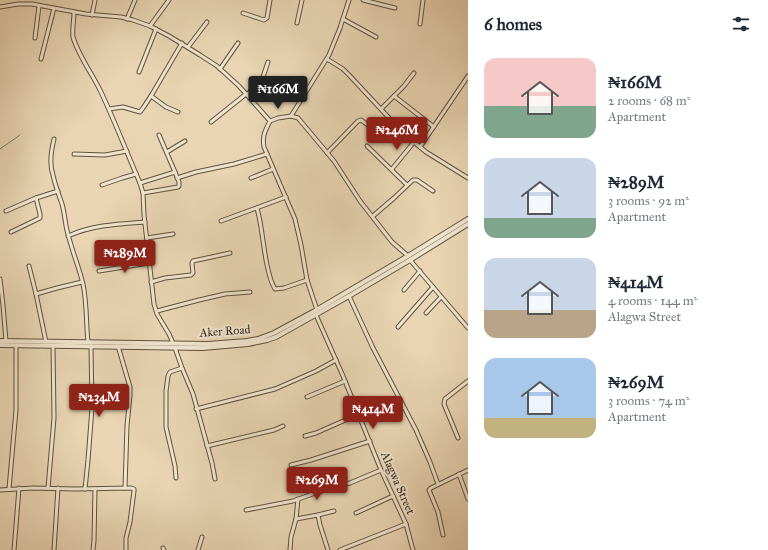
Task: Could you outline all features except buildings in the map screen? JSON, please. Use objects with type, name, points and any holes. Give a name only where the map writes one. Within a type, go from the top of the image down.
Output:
[{"type":"street","points":[[92,15],[95,0]]},
{"type":"street","points":[[127,19],[135,0]]},
{"type":"street","points":[[150,26],[169,0]]},
{"type":"street","points":[[243,12],[264,20],[267,18],[270,0]]},
{"type":"street","points":[[297,23],[302,0]]},
{"type":"street","points":[[291,116],[327,59],[340,28],[349,0]]},
{"type":"street","points":[[363,0],[395,8]]},
{"type":"street","points":[[420,24],[424,0]]},
{"type":"street","points":[[0,7],[18,4],[39,6],[127,19],[150,26],[200,54],[220,69],[246,94],[270,121],[291,116],[298,118],[334,161],[360,201],[392,242],[409,258],[468,328]]},
{"type":"street","points":[[35,38],[39,6]]},
{"type":"street","points":[[41,59],[54,8]]},
{"type":"street","points":[[74,12],[73,36],[82,57],[109,109],[140,183],[143,194],[154,304],[173,344]]},
{"type":"street","points":[[343,19],[376,37]]},
{"type":"street","points":[[188,47],[207,22]]},
{"type":"street","points":[[139,72],[156,29]]},
{"type":"street","points":[[109,109],[123,107],[140,112],[182,43]]},
{"type":"street","points":[[220,69],[238,43]]},
{"type":"street","points":[[327,59],[343,69],[414,142],[468,178]]},
{"type":"street","points":[[211,122],[246,94],[263,77],[268,62]]},
{"type":"street","points":[[381,109],[404,86],[414,73]]},
{"type":"street","points":[[420,147],[468,76]]},
{"type":"street","points":[[151,96],[166,107],[178,112]]},
{"type":"street","points":[[394,96],[434,127]]},
{"type":"street","points":[[327,153],[358,121],[361,120],[372,128]]},
{"type":"street","name":"Alagwa Street","points":[[270,121],[263,138],[264,148],[295,219],[307,280],[316,312],[381,470],[406,524],[413,550]]},
{"type":"street","points":[[143,194],[179,186],[175,172],[159,135]]},
{"type":"street","points":[[54,139],[51,164],[52,175],[63,207],[68,236],[82,282],[86,304],[86,328],[88,342]]},
{"type":"street","points":[[166,152],[185,142]]},
{"type":"street","points":[[392,169],[414,142]]},
{"type":"street","points":[[367,146],[407,185]]},
{"type":"street","points":[[74,154],[105,155],[127,152]]},
{"type":"street","points":[[177,178],[267,154]]},
{"type":"street","points":[[251,178],[273,169]]},
{"type":"street","points":[[140,183],[175,172]]},
{"type":"street","points":[[102,185],[136,174]]},
{"type":"street","points":[[373,216],[412,180],[415,179],[433,190]]},
{"type":"street","points":[[6,211],[36,198],[58,191]]},
{"type":"street","points":[[221,221],[286,197]]},
{"type":"street","points":[[11,232],[40,218],[36,198]]},
{"type":"street","points":[[257,208],[271,282],[275,288],[284,288],[307,280]]},
{"type":"street","name":"Aker Road","points":[[0,345],[53,346],[88,342],[208,344],[258,339],[274,333],[349,296],[468,219]]},
{"type":"street","points":[[68,236],[94,227],[145,222]]},
{"type":"street","name":"Aker Road","points":[[0,341],[46,342],[91,346],[175,348],[230,347],[258,343],[276,337],[316,312],[468,224]]},
{"type":"street","points":[[147,238],[173,234]]},
{"type":"street","points":[[152,282],[165,278],[191,275],[193,273],[193,261],[230,253]]},
{"type":"street","points":[[98,271],[149,263]]},
{"type":"street","points":[[29,266],[46,342]]},
{"type":"street","points":[[404,290],[420,271]]},
{"type":"street","points":[[0,279],[6,341]]},
{"type":"street","points":[[36,294],[82,282]]},
{"type":"street","points":[[398,327],[433,287]]},
{"type":"street","points":[[156,311],[225,294],[250,292]]},
{"type":"street","points":[[349,296],[373,348],[416,430],[438,484]]},
{"type":"street","points":[[426,313],[441,297]]},
{"type":"street","points":[[9,489],[16,410],[16,346]]},
{"type":"street","points":[[48,488],[54,418],[53,346]]},
{"type":"street","points":[[85,489],[92,408],[91,346]]},
{"type":"street","points":[[118,346],[130,387],[125,488]]},
{"type":"street","points":[[175,348],[193,394],[212,463],[214,479]]},
{"type":"street","points":[[196,408],[275,389],[316,371],[336,360]]},
{"type":"street","points":[[176,478],[175,466],[166,427],[166,391],[170,372],[182,368]]},
{"type":"street","points":[[307,397],[345,381]]},
{"type":"street","points":[[458,438],[444,404],[444,399],[468,381]]},
{"type":"street","points":[[305,436],[316,433],[359,414]]},
{"type":"street","points":[[207,446],[267,432],[283,426]]},
{"type":"street","points":[[291,465],[370,442]]},
{"type":"street","points":[[246,510],[298,499],[350,483],[381,470]]},
{"type":"street","points":[[443,535],[438,512],[430,488],[468,470]]},
{"type":"street","points":[[459,474],[468,499]]},
{"type":"street","points":[[14,550],[19,488]]},
{"type":"street","points":[[0,490],[19,488],[134,489],[130,522],[126,538],[126,550]]},
{"type":"street","points":[[54,550],[58,488]]},
{"type":"street","points":[[93,550],[95,489]]},
{"type":"street","points":[[356,512],[393,496]]},
{"type":"street","points":[[290,550],[298,499]]},
{"type":"street","points":[[296,519],[334,511]]},
{"type":"street","points":[[318,515],[328,550]]},
{"type":"street","points":[[340,550],[406,524]]},
{"type":"street","points":[[198,550],[202,537]]},
{"type":"waterway","points":[[0,149],[20,135]]}]
